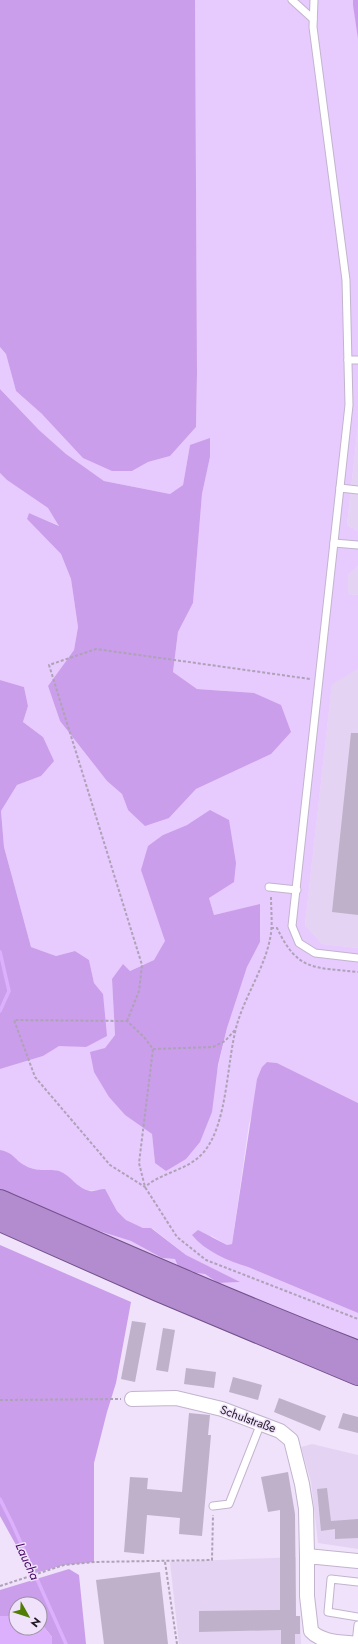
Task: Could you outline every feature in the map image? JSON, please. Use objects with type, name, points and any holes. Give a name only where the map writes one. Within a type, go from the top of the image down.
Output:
[{"type":"highway","points":[[0,1201],[168,1274],[358,1352]]},
{"type":"highway","points":[[0,1220],[158,1290],[358,1374]]},
{"type":"street","name":"Schulstraße","points":[[132,1399],[182,1399],[222,1409],[280,1430],[291,1440],[302,1484],[306,1509],[307,1596],[311,1631],[316,1636],[323,1639],[357,1644]]},
{"type":"street","points":[[307,1556],[358,1561]]},
{"type":"lane","points":[[292,0],[313,19]]},
{"type":"lane","points":[[314,0],[313,27],[346,280],[349,405],[292,926],[299,943],[315,954],[358,958]]},
{"type":"lane","points":[[348,360],[358,360]]},
{"type":"lane","points":[[340,488],[358,490]]},
{"type":"lane","points":[[334,543],[358,545]]},
{"type":"lane","points":[[270,888],[296,890]]},
{"type":"lane","points":[[213,1506],[229,1504],[261,1423]]},
{"type":"lane","points":[[358,1582],[332,1579],[328,1612],[358,1617]]},
{"type":"lane","points":[[357,1644],[358,1625]]},
{"type":"path","points":[[127,1021],[139,991],[142,965],[49,665],[96,648],[319,680]]},
{"type":"path","points":[[145,1186],[152,1180],[190,1164],[202,1154],[213,1138],[219,1120],[236,1029],[245,1002],[266,953],[271,928],[270,888]]},
{"type":"path","points":[[271,928],[277,928],[283,942]]},
{"type":"path","points":[[145,1186],[110,1165],[35,1077],[14,1020],[127,1021],[144,1037],[153,1049],[139,1163],[145,1186],[177,1237],[206,1260],[358,1319]]},
{"type":"path","points":[[153,1049],[212,1047],[225,1041],[236,1029]]},
{"type":"path","points":[[0,1400],[132,1399]]},
{"type":"path","points":[[0,1586],[54,1567],[94,1562],[165,1562],[212,1560],[213,1506]]},
{"type":"path","points":[[165,1562],[177,1644]]},
{"type":"shaded area","points":[[0,0],[195,0],[196,427],[170,456],[148,462],[132,471],[112,471],[83,458],[42,414],[16,391],[6,354],[0,347]]},
{"type":"shaded area","points":[[195,0],[353,0],[358,39],[358,426],[347,525],[358,531],[358,566],[348,575],[348,594],[358,595],[358,669],[332,684],[305,925],[322,944],[358,948],[358,1103],[277,1063],[267,1062],[249,1124],[232,1244],[227,1245],[210,1235],[231,1261],[358,1313],[358,1340],[279,1311],[0,1192],[0,1189],[96,1230],[131,1241],[162,1258],[175,1259],[189,1272],[205,1274],[218,1283],[239,1282],[186,1255],[152,1228],[143,1228],[126,1220],[117,1211],[110,1198],[99,1190],[86,1190],[69,1177],[57,1171],[41,1171],[29,1167],[22,1164],[9,1153],[0,1150],[0,1069],[43,1056],[59,1045],[86,1047],[103,994],[94,983],[89,960],[75,951],[56,956],[31,947],[4,847],[1,811],[17,785],[41,776],[43,737],[23,722],[28,706],[24,687],[0,680],[0,473],[7,480],[48,508],[60,526],[29,513],[27,519],[61,554],[71,579],[78,627],[74,650],[48,686],[60,721],[107,781],[122,794],[128,810],[169,818],[196,789],[271,754],[227,691],[197,689],[173,672],[178,632],[193,603],[202,494],[210,457],[190,445],[183,485],[170,494],[104,481],[66,454],[39,430],[0,389],[0,347],[6,354],[16,391],[42,414],[132,471],[148,462],[170,456],[196,427]],"holes":[[[210,811],[209,898],[214,915],[260,905],[260,942],[247,967],[240,988],[227,1028],[215,1080],[155,1163],[152,1134],[125,1115],[109,1097],[105,1048],[115,1035],[112,979],[154,960],[166,941],[155,911],[163,835],[187,825]]]},
{"type":"shaded area","points":[[353,0],[358,0],[358,39],[353,5]]},
{"type":"shaded area","points":[[0,389],[39,430],[66,454],[104,481],[170,494],[183,485],[190,445],[210,438],[210,457],[202,494],[193,603],[178,632],[173,672],[197,689],[254,693],[281,705],[291,732],[271,754],[196,789],[169,818],[145,826],[128,810],[122,794],[107,781],[60,721],[48,686],[74,650],[78,627],[71,579],[61,554],[27,519],[29,513],[59,526],[48,508],[7,480],[0,473]]},
{"type":"shaded area","points":[[358,426],[358,531],[347,525]]},
{"type":"shaded area","points":[[358,566],[358,595],[348,594],[348,575]]},
{"type":"shaded area","points":[[358,669],[358,948],[322,944],[305,925],[332,683]]},
{"type":"shaded area","points":[[0,680],[24,687],[28,706],[23,722],[43,737],[54,761],[41,776],[17,785],[1,811],[4,847],[31,947],[56,956],[75,951],[89,960],[94,983],[103,994],[107,1036],[86,1047],[59,1046],[43,1056],[0,1069]]},
{"type":"shaded area","points":[[210,810],[229,820],[236,863],[234,882],[209,898],[214,915],[260,904],[260,942],[247,967],[227,1028],[218,1065],[212,1112],[200,1142],[186,1159],[166,1171],[155,1163],[152,1134],[125,1115],[109,1097],[94,1072],[90,1052],[105,1048],[115,1035],[112,979],[123,964],[130,971],[154,960],[165,941],[141,870],[148,846],[163,835],[187,825]]},
{"type":"shaded area","points":[[267,1062],[277,1063],[358,1103],[358,1313],[233,1262],[210,1251],[192,1235],[198,1230],[227,1245],[232,1244],[257,1079],[262,1067]]},
{"type":"shaded area","points":[[0,1150],[9,1153],[22,1164],[31,1168],[59,1171],[67,1175],[85,1189],[92,1191],[105,1189],[117,1211],[126,1220],[143,1228],[151,1228],[186,1255],[240,1282],[218,1283],[205,1274],[189,1272],[178,1266],[175,1259],[162,1258],[131,1241],[96,1230],[0,1189]]},
{"type":"shaded area","points":[[0,1245],[131,1302],[116,1383],[94,1463],[94,1562],[64,1565],[32,1574],[0,1516]]},
{"type":"shaded area","points":[[312,1444],[358,1455],[358,1549],[318,1543],[311,1482],[301,1447]]},
{"type":"shaded area","points":[[296,1557],[296,1616],[300,1616],[301,1644],[179,1644],[170,1562]]},
{"type":"shaded area","points":[[69,1569],[79,1575],[86,1644],[52,1644],[52,1637],[48,1632],[48,1596],[8,1596],[8,1616],[0,1616],[0,1590]]},
{"type":"shaded area","points":[[0,1616],[8,1616],[8,1636],[48,1636],[48,1632],[52,1637],[52,1644],[0,1644]]},
{"type":"building","points":[[351,733],[358,733],[358,915],[332,912]]},
{"type":"building","points":[[132,1321],[146,1323],[135,1382],[121,1379]]},
{"type":"building","points":[[163,1328],[175,1330],[168,1372],[156,1370]]},
{"type":"building","points":[[186,1368],[216,1372],[214,1388],[184,1384]]},
{"type":"building","points":[[233,1377],[262,1385],[258,1400],[229,1392]]},
{"type":"building","points":[[279,1398],[326,1416],[320,1431],[274,1412]]},
{"type":"building","points":[[189,1413],[210,1415],[208,1435],[211,1435],[202,1536],[179,1534],[180,1518],[147,1515],[144,1554],[124,1552],[130,1477],[148,1478],[147,1489],[182,1492]]},
{"type":"building","points":[[343,1413],[358,1417],[358,1433],[338,1428]]},
{"type":"building","points":[[288,1472],[295,1514],[296,1616],[300,1616],[300,1634],[295,1634],[295,1644],[281,1644],[281,1630],[199,1632],[199,1611],[280,1610],[280,1510],[268,1512],[261,1477]]},
{"type":"building","points":[[327,1488],[331,1521],[358,1519],[358,1538],[335,1539],[335,1529],[321,1531],[317,1489]]},
{"type":"building","points":[[160,1572],[168,1644],[104,1644],[96,1580]]},
{"type":"waterway","name":"Laucha","points":[[0,952],[9,991],[0,1011]]},
{"type":"waterway","name":"Laucha","points":[[0,1499],[66,1644]]}]
